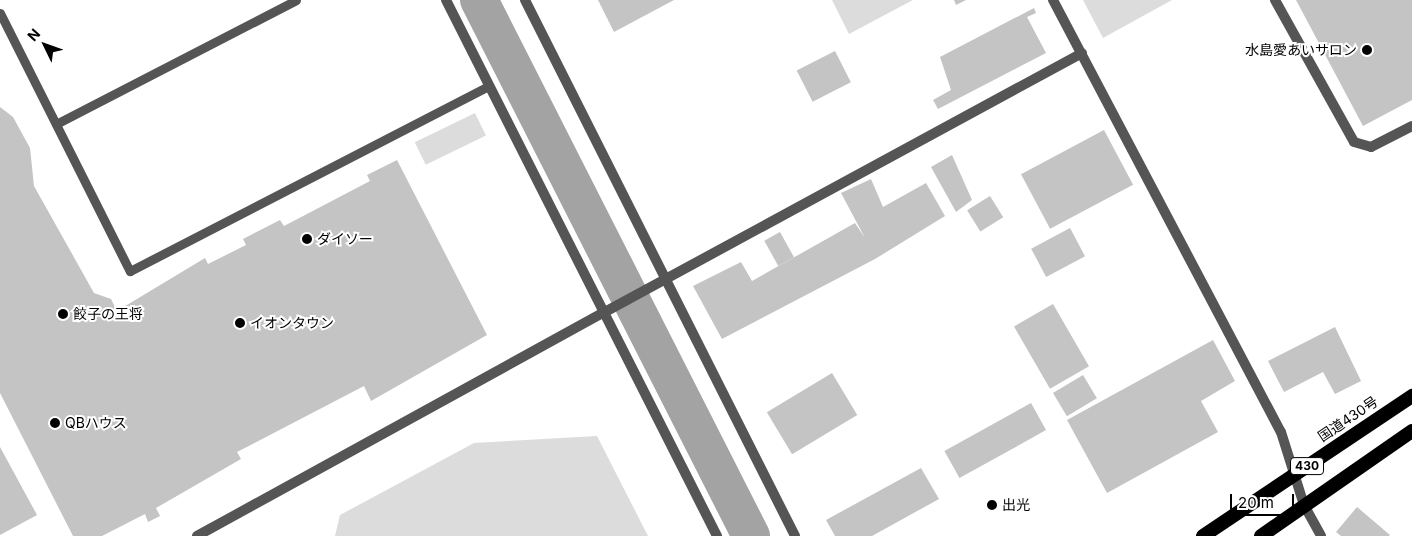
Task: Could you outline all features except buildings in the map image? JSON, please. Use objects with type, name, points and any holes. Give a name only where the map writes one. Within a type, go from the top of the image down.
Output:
[{"type":"highway","name":"国道430号","points":[[1203,536],[1412,396]]},
{"type":"highway","name":"430","points":[[1261,536],[1412,431]]},
{"type":"street","points":[[446,0],[717,536]]},
{"type":"street","points":[[525,0],[795,536]]},
{"type":"street","points":[[1053,0],[1281,432],[1297,474],[1304,505],[1321,536]]},
{"type":"street","points":[[1275,0],[1354,142],[1371,147],[1412,126]]},
{"type":"street","points":[[197,536],[603,312],[1082,53]]},
{"type":"lane","points":[[56,124],[296,0]]},
{"type":"lane","points":[[0,13],[130,271],[489,86]]},
{"type":"shaded area","points":[[832,0],[913,0],[849,34]]},
{"type":"shaded area","points":[[1083,0],[1172,0],[1103,38]]},
{"type":"shaded area","points":[[475,113],[486,135],[426,165],[415,142]]},
{"type":"shaded area","points":[[597,436],[648,536],[335,536],[340,515],[474,443]]},
{"type":"waterway","points":[[479,0],[751,536]]},
{"type":"waterway","points":[[494,0],[763,536]]},
{"type":"place","name":"水島愛あいサロン","points":[[1367,50]]},
{"type":"place","name":"ダイソー","points":[[307,239]]},
{"type":"place","name":"餃子の王将","points":[[63,314]]},
{"type":"place","name":"イオンタウン","points":[[240,323]]},
{"type":"place","name":"QBハウス","points":[[55,423]]},
{"type":"place","name":"出光","points":[[992,505]]}]
